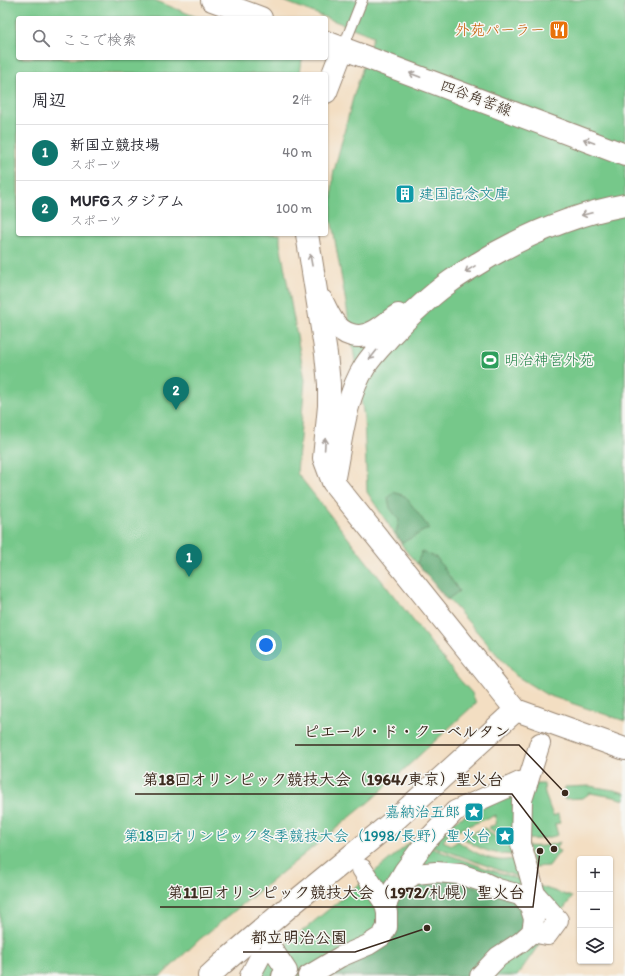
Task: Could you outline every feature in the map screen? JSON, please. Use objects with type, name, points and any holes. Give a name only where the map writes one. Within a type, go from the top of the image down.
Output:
[{"type":"street","points":[[212,0],[256,16]]},
{"type":"street","points":[[328,82],[335,45]]},
{"type":"street","name":"四谷角筈線","points":[[335,45],[625,155]]},
{"type":"street","points":[[316,290],[338,328],[345,334],[352,336],[368,335],[508,246],[545,229],[579,216],[625,205]]},
{"type":"street","points":[[307,236],[326,354],[329,384],[324,458],[333,482],[516,710],[625,749]]},
{"type":"street","points":[[333,482],[347,409],[364,366],[403,323],[451,281]]},
{"type":"street","points":[[209,976],[291,904],[396,819],[516,710]]},
{"type":"street","points":[[529,896],[521,844],[522,800],[540,743]]},
{"type":"street","points":[[308,976],[340,957],[368,945],[382,936],[387,926],[387,913],[390,897],[404,871],[426,840],[454,811],[520,782],[528,781]]},
{"type":"street","points":[[362,869],[390,897]]},
{"type":"street","points":[[390,897],[415,874],[436,872],[460,874],[498,889],[529,896],[558,920],[547,935],[532,932],[521,942],[498,957],[480,976]]},
{"type":"street","points":[[250,976],[265,952],[287,971],[282,976]]},
{"type":"lane","points":[[335,45],[362,0]]},
{"type":"green space","points":[[0,0],[154,0],[194,16],[16,16],[16,60],[302,60],[300,72],[16,72],[16,236],[280,236],[305,380],[297,473],[460,680],[472,693],[476,703],[370,801],[200,939],[161,976],[0,976]]},
{"type":"green space","name":"明治神宮外苑","points":[[281,0],[625,0],[625,721],[547,695],[515,675],[406,551],[367,492],[364,418],[331,218],[333,175],[353,98],[373,36],[328,18],[328,16],[322,16]]},
{"type":"green space","points":[[393,492],[405,496],[429,528],[402,543],[396,533],[399,520],[390,508],[388,498]]},
{"type":"green space","points":[[422,551],[437,558],[459,591],[447,600],[417,563]]},
{"type":"green space","points":[[536,784],[544,784],[545,794],[553,816],[558,814],[560,823],[555,824],[558,835],[528,839],[525,806]]},
{"type":"green space","points":[[590,786],[625,793],[625,800],[590,793],[583,798],[564,799],[565,787]]},
{"type":"green space","points":[[514,792],[517,843],[502,837],[488,827],[495,825],[496,815],[456,831],[450,823]]},
{"type":"green space","points":[[443,828],[449,835],[443,841],[452,845],[458,841],[477,853],[492,859],[520,859],[532,882],[427,844]]},
{"type":"green space","points":[[485,828],[500,840],[518,847],[519,855],[489,851],[476,846],[463,838]]},
{"type":"green space","points":[[412,841],[485,868],[572,897],[517,976],[249,976],[267,960]]},
{"type":"green space","points":[[560,842],[556,849],[560,851],[549,866],[534,867],[527,846],[544,846]]},
{"type":"green space","points":[[438,875],[521,902],[529,928],[475,976],[314,976],[367,951],[399,892]]},
{"type":"place","name":"外苑パーラー","points":[[559,30]]},
{"type":"place","name":"建国記念文庫","points":[[405,194]]},
{"type":"place","name":"明治神宮外苑","points":[[490,360]]},
{"type":"place","name":"MUFGスタジアム","points":[[176,410]]},
{"type":"place","name":"新国立競技場","points":[[189,577]]},
{"type":"place","name":"ピエール・ド・クーベルタン","points":[[565,793]]},
{"type":"place","name":"嘉納治五郎","points":[[474,812]]},
{"type":"place","name":"第18回オリンピック冬季競技大会（1998/長野）聖火台","points":[[505,836]]},
{"type":"place","name":"第18回オリンピック競技大会（1964/東京）聖火台","points":[[554,849]]},
{"type":"place","name":"第11回オリンピック競技大会（1972/札幌）聖火台","points":[[540,851]]},
{"type":"place","name":"都立明治公園","points":[[427,928]]}]
